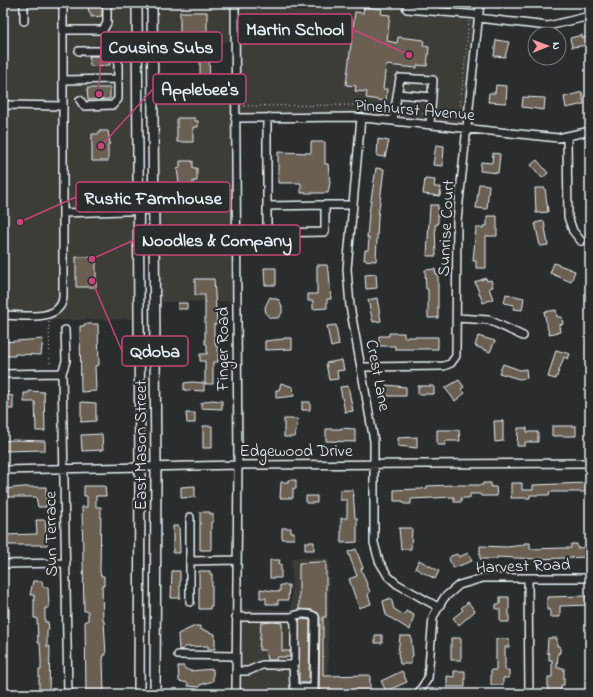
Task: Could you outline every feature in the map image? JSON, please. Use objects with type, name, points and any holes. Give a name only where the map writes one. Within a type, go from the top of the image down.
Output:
[{"type":"main road","name":"East Mason Street","points":[[137,3],[140,467],[139,694]]},
{"type":"main road","name":"East Mason Street","points":[[152,3],[156,467],[155,694]]},
{"type":"street","points":[[24,3],[24,21]]},
{"type":"street","points":[[3,315],[49,315],[55,313],[59,309],[63,300],[63,3]]},
{"type":"street","points":[[63,30],[103,30],[107,23],[107,3]]},
{"type":"street","name":"Finger Road","points":[[235,3],[238,465],[236,694]]},
{"type":"street","points":[[408,3],[407,9],[470,14],[479,17],[548,26],[590,16]]},
{"type":"street","name":"Sunrise Court","points":[[362,367],[448,365],[456,356],[457,221],[480,3]]},
{"type":"street","points":[[79,52],[111,51],[118,56],[118,99],[113,105],[84,106],[80,100]]},
{"type":"street","points":[[393,121],[400,78],[433,80],[430,125]]},
{"type":"street","points":[[63,80],[118,79]]},
{"type":"street","points":[[397,94],[432,97]]},
{"type":"street","points":[[3,105],[63,106]]},
{"type":"street","name":"Pinehurst Avenue","points":[[236,118],[362,118],[558,138],[590,131]]},
{"type":"street","points":[[267,118],[267,233],[325,232],[325,205]]},
{"type":"street","name":"Crest Lane","points":[[362,118],[347,251],[347,276],[350,306],[372,422],[375,464],[374,543],[379,561],[388,576],[397,584],[438,607]]},
{"type":"street","points":[[567,136],[568,217],[573,231],[581,241]]},
{"type":"street","points":[[267,206],[352,205]]},
{"type":"street","points":[[63,212],[154,210]]},
{"type":"street","points":[[457,318],[489,320],[523,336]]},
{"type":"street","name":"Sun Terrace","points":[[65,330],[66,361],[62,373],[68,694]]},
{"type":"street","points":[[3,374],[62,373]]},
{"type":"street","name":"Edgewood Drive","points":[[3,470],[238,465],[590,463]]},
{"type":"street","points":[[190,517],[190,602]]},
{"type":"street","points":[[190,561],[237,560]]},
{"type":"street","points":[[3,564],[66,563]]},
{"type":"street","name":"Harvest Road","points":[[418,694],[428,678],[430,667],[431,626],[438,607],[451,591],[466,582],[483,578],[590,578]]},
{"type":"street","points":[[528,578],[529,694]]},
{"type":"street","points":[[236,617],[292,617],[295,615],[310,615],[315,618],[314,692]]},
{"type":"street","points":[[292,617],[294,623],[293,664],[295,688],[312,688],[314,692]]},
{"type":"street","points":[[178,655],[236,656]]},
{"type":"street","points":[[236,671],[248,671],[262,665],[293,664]]},
{"type":"path","points":[[244,106],[353,105],[458,117],[470,14]]},
{"type":"path","points":[[49,315],[50,373]]},
{"type":"shaded area","points":[[3,3],[137,3],[139,319],[3,321]]},
{"type":"shaded area","points":[[152,3],[427,3],[427,6],[479,11],[467,129],[354,117],[236,118],[237,301],[155,302],[153,91],[235,92],[235,41],[152,43]]},
{"type":"shaded area","points":[[292,558],[329,558],[328,694],[236,694],[236,609],[291,610]]},
{"type":"building","points":[[102,3],[102,16],[91,17],[88,4]]},
{"type":"building","points":[[364,7],[382,9],[381,14],[390,15],[387,41],[397,43],[398,37],[424,40],[423,46],[429,47],[427,66],[417,65],[417,68],[386,65],[383,89],[387,89],[386,101],[366,98],[367,92],[355,91],[356,86],[346,85],[355,12],[363,13]]},
{"type":"building","points":[[180,12],[207,12],[207,33],[194,33],[194,37],[180,37]]},
{"type":"building","points":[[582,35],[582,38],[590,36],[590,45],[572,47],[570,38]]},
{"type":"building","points":[[496,40],[509,42],[505,57],[494,56]]},
{"type":"building","points":[[200,44],[209,44],[210,92],[200,92]]},
{"type":"building","points":[[89,56],[109,56],[110,65],[90,66]]},
{"type":"building","points":[[496,85],[507,86],[506,103],[488,102],[489,93],[495,93]]},
{"type":"building","points":[[87,88],[110,88],[110,99],[88,100]]},
{"type":"building","points":[[582,92],[584,104],[566,108],[564,97]]},
{"type":"building","points":[[523,97],[545,98],[544,110],[522,107]]},
{"type":"building","points":[[177,118],[195,118],[195,121],[198,121],[198,127],[193,127],[193,142],[177,142]]},
{"type":"building","points":[[99,131],[108,131],[110,144],[108,144],[108,161],[92,161],[92,134],[99,134]]},
{"type":"building","points":[[378,139],[389,141],[385,157],[377,156]]},
{"type":"building","points":[[311,142],[325,142],[325,164],[328,164],[330,183],[328,193],[301,193],[301,183],[278,183],[278,152],[311,153]]},
{"type":"building","points":[[436,145],[444,146],[443,166],[433,165]]},
{"type":"building","points":[[493,153],[500,154],[498,173],[480,171],[481,162],[492,163]]},
{"type":"building","points":[[537,160],[548,173],[542,178],[531,165]]},
{"type":"building","points":[[180,161],[193,161],[193,168],[197,168],[197,181],[193,181],[193,189],[180,189],[177,169],[180,168]]},
{"type":"building","points":[[376,168],[384,169],[378,217],[376,261],[364,260],[365,250],[368,250],[369,238],[367,238],[369,213]]},
{"type":"building","points":[[425,179],[435,180],[434,187],[441,187],[440,196],[423,194]]},
{"type":"building","points":[[479,184],[489,185],[487,209],[476,208]]},
{"type":"building","points":[[535,188],[545,188],[548,212],[536,213]]},
{"type":"building","points":[[430,205],[438,205],[438,222],[437,225],[435,225],[436,256],[427,256]]},
{"type":"building","points":[[487,216],[497,216],[497,236],[486,236],[486,268],[476,268],[476,261],[473,261],[476,228],[483,228],[483,226],[487,226]]},
{"type":"building","points":[[544,221],[548,245],[540,246],[535,223]]},
{"type":"building","points":[[76,257],[96,257],[96,287],[76,287]]},
{"type":"building","points":[[554,263],[575,271],[571,282],[550,273]]},
{"type":"building","points":[[317,265],[327,265],[329,271],[331,299],[327,299],[327,308],[313,309],[313,301],[308,301],[308,294],[317,294]]},
{"type":"building","points":[[264,268],[276,268],[276,285],[265,285]]},
{"type":"building","points":[[435,269],[436,275],[438,275],[438,318],[428,318],[428,289],[426,289],[425,270]]},
{"type":"building","points":[[376,274],[377,288],[366,289],[365,275]]},
{"type":"building","points":[[486,278],[487,281],[491,280],[493,287],[489,288],[493,299],[483,303],[475,282]]},
{"type":"building","points":[[195,279],[214,279],[217,324],[214,324],[214,335],[216,347],[218,347],[218,362],[213,362],[213,384],[205,384],[205,361],[200,361],[200,354],[207,354],[207,344],[205,344],[205,295],[195,295]]},
{"type":"building","points":[[506,294],[524,298],[522,310],[513,309],[514,305],[504,303]]},
{"type":"building","points":[[270,297],[279,300],[282,306],[282,313],[278,318],[270,318],[266,314],[265,307]]},
{"type":"building","points":[[377,298],[381,321],[373,322],[368,300]]},
{"type":"building","points":[[178,303],[187,303],[187,309],[178,309]]},
{"type":"building","points":[[556,310],[557,317],[562,317],[563,324],[559,325],[560,332],[549,334],[544,312]]},
{"type":"building","points":[[84,324],[98,324],[99,365],[95,366],[96,391],[81,392],[80,326],[84,326]]},
{"type":"building","points":[[336,325],[339,345],[331,347],[327,326]]},
{"type":"building","points":[[389,333],[404,333],[404,337],[438,337],[438,349],[395,349],[395,346],[379,346],[379,336],[389,336]]},
{"type":"building","points":[[478,336],[495,341],[490,352],[475,346]]},
{"type":"building","points":[[292,338],[292,349],[265,350],[265,341]]},
{"type":"building","points":[[43,339],[41,355],[15,354],[15,356],[5,356],[5,354],[3,354],[3,342]]},
{"type":"building","points":[[556,350],[570,354],[568,359],[564,357],[556,379],[548,377]]},
{"type":"building","points":[[342,360],[344,370],[337,371],[338,379],[329,380],[326,363]]},
{"type":"building","points":[[503,364],[520,370],[526,369],[527,378],[519,379],[499,373]]},
{"type":"building","points":[[459,380],[464,387],[461,389],[465,393],[455,401],[445,388]]},
{"type":"building","points":[[184,383],[204,383],[204,391],[184,390]]},
{"type":"building","points":[[281,383],[293,387],[294,396],[276,398],[276,390],[279,390]]},
{"type":"building","points":[[386,385],[406,387],[406,396],[385,396]]},
{"type":"building","points":[[348,386],[353,411],[345,412],[340,387]]},
{"type":"building","points":[[418,386],[434,386],[434,394],[418,394]]},
{"type":"building","points":[[29,391],[44,392],[45,431],[36,431],[35,402],[24,402],[24,393],[29,393]]},
{"type":"building","points":[[3,392],[8,392],[8,395],[13,396],[13,409],[3,409]]},
{"type":"building","points":[[211,400],[222,401],[222,409],[201,408],[201,403]]},
{"type":"building","points":[[81,402],[96,403],[96,421],[81,422]]},
{"type":"building","points":[[302,402],[310,402],[310,410],[302,410]]},
{"type":"building","points":[[186,413],[195,413],[195,423],[187,423]]},
{"type":"building","points":[[284,419],[298,419],[295,437],[284,437]]},
{"type":"building","points":[[494,421],[503,421],[503,441],[495,442]]},
{"type":"building","points":[[203,426],[212,426],[212,448],[203,448]]},
{"type":"building","points":[[552,426],[576,426],[576,436],[552,436]]},
{"type":"building","points":[[518,428],[527,428],[527,432],[538,432],[538,442],[525,442],[525,446],[517,446]]},
{"type":"building","points":[[326,429],[355,429],[355,442],[326,441]]},
{"type":"building","points":[[437,430],[459,430],[460,441],[445,441],[445,445],[437,445]]},
{"type":"building","points":[[102,434],[103,450],[82,451],[81,435]]},
{"type":"building","points":[[417,437],[417,448],[398,446],[398,438]]},
{"type":"building","points":[[3,441],[45,441],[45,450],[3,451]]},
{"type":"building","points":[[288,480],[296,480],[296,489],[293,488],[293,498],[280,498],[281,482],[288,482]]},
{"type":"building","points":[[483,483],[491,483],[491,487],[496,487],[497,496],[470,494],[470,498],[461,498],[461,502],[454,502],[454,497],[411,499],[411,504],[404,504],[403,501],[394,501],[394,490],[421,489],[427,488],[427,486],[483,485]]},
{"type":"building","points":[[511,483],[522,483],[522,490],[533,490],[533,485],[587,483],[587,492],[549,492],[550,495],[530,495],[530,498],[511,498]]},
{"type":"building","points":[[84,486],[105,486],[106,496],[96,496],[96,507],[101,507],[100,571],[101,576],[104,576],[104,586],[102,586],[106,655],[104,655],[103,660],[104,694],[86,694],[85,621],[88,621],[88,611],[84,611],[82,507],[87,507],[87,496],[84,496]]},
{"type":"building","points":[[195,486],[195,497],[181,498],[181,487]]},
{"type":"building","points":[[46,487],[46,507],[38,507],[36,497],[3,497],[3,489]]},
{"type":"building","points":[[340,490],[353,490],[355,518],[357,518],[357,542],[341,543],[341,518],[347,518],[347,500],[340,500]]},
{"type":"building","points":[[306,496],[317,496],[317,503],[306,503]]},
{"type":"building","points":[[200,512],[210,512],[210,514],[213,514],[213,522],[211,522],[211,550],[200,550]]},
{"type":"building","points":[[36,520],[45,520],[47,545],[3,545],[3,535],[37,534]]},
{"type":"building","points":[[173,526],[179,526],[180,553],[173,553]]},
{"type":"building","points":[[282,528],[291,528],[291,532],[294,532],[294,539],[282,539]]},
{"type":"building","points":[[399,528],[412,528],[411,549],[401,549]]},
{"type":"building","points":[[305,542],[314,542],[314,550],[305,550]]},
{"type":"building","points":[[524,543],[530,543],[530,549],[571,548],[571,544],[577,544],[577,548],[589,547],[589,557],[537,559],[497,557],[497,559],[480,559],[480,546],[507,547],[524,545]]},
{"type":"building","points":[[356,549],[363,568],[361,569],[370,592],[368,595],[371,604],[359,608],[349,579],[357,576],[348,552]]},
{"type":"building","points":[[468,553],[472,561],[453,568],[449,559],[451,556],[457,554],[459,557]]},
{"type":"building","points":[[270,560],[280,560],[279,564],[281,564],[281,578],[270,578]]},
{"type":"building","points":[[419,560],[439,571],[435,579],[415,568]]},
{"type":"building","points":[[326,562],[326,617],[323,617],[323,676],[370,675],[370,691],[319,691],[320,617],[318,613],[312,610],[299,609],[299,563]]},
{"type":"building","points":[[172,571],[180,571],[180,598],[171,598]]},
{"type":"building","points":[[199,571],[210,571],[210,574],[212,574],[212,606],[210,606],[210,609],[199,609]]},
{"type":"building","points":[[33,581],[42,581],[43,587],[48,587],[49,608],[45,608],[45,622],[48,622],[49,630],[47,630],[47,647],[50,646],[49,692],[39,692],[39,670],[41,670],[40,643],[38,643],[37,618],[34,618],[34,595],[30,595]]},
{"type":"building","points":[[280,585],[289,585],[288,600],[278,600],[278,604],[266,604],[266,598],[260,598],[260,589],[280,592]]},
{"type":"building","points":[[500,597],[509,597],[509,622],[500,622],[500,609],[496,609],[496,604],[500,604]]},
{"type":"building","points":[[547,597],[590,597],[590,605],[560,606],[560,617],[550,617],[550,610],[547,610]]},
{"type":"building","points":[[391,598],[394,609],[404,615],[406,611],[414,615],[410,630],[386,615],[383,601]]},
{"type":"building","points":[[468,602],[475,611],[459,625],[453,618],[463,610],[461,608]]},
{"type":"building","points":[[3,609],[9,609],[9,619],[3,619]]},
{"type":"building","points":[[299,620],[310,620],[309,683],[299,683]]},
{"type":"building","points":[[261,623],[282,623],[282,651],[290,651],[290,657],[277,657],[276,660],[267,660],[265,650],[259,650]]},
{"type":"building","points":[[195,626],[200,626],[200,629],[215,634],[215,649],[208,649],[208,646],[184,647],[184,649],[179,650],[178,634]]},
{"type":"building","points":[[375,635],[382,635],[382,643],[375,643]]},
{"type":"building","points":[[400,636],[411,636],[413,656],[411,657],[411,664],[400,664],[398,653]]},
{"type":"building","points":[[451,638],[461,638],[461,660],[451,660]]},
{"type":"building","points":[[548,638],[557,638],[557,646],[560,646],[557,668],[564,668],[564,685],[561,685],[561,694],[548,694],[548,677],[552,677],[552,660],[549,660],[549,653],[547,653]]},
{"type":"building","points":[[496,639],[509,639],[509,647],[505,647],[505,670],[509,670],[509,678],[503,678],[503,685],[491,685],[491,670],[496,670]]},
{"type":"building","points":[[178,666],[184,666],[184,668],[190,671],[213,669],[213,681],[200,685],[200,687],[188,686],[188,683],[179,681]]},
{"type":"building","points":[[402,671],[407,682],[386,691],[381,681]]},
{"type":"building","points":[[454,671],[465,671],[465,687],[447,687],[447,676],[454,677]]},
{"type":"place","name":"Martin School","points":[[409,55]]},
{"type":"place","name":"Cousins Subs","points":[[99,94]]},
{"type":"place","name":"Applebee's","points":[[101,146]]},
{"type":"place","name":"Rustic Farmhouse","points":[[20,222]]},
{"type":"place","name":"Noodles & Company","points":[[92,259]]},
{"type":"place","name":"Qdoba","points":[[92,281]]}]
